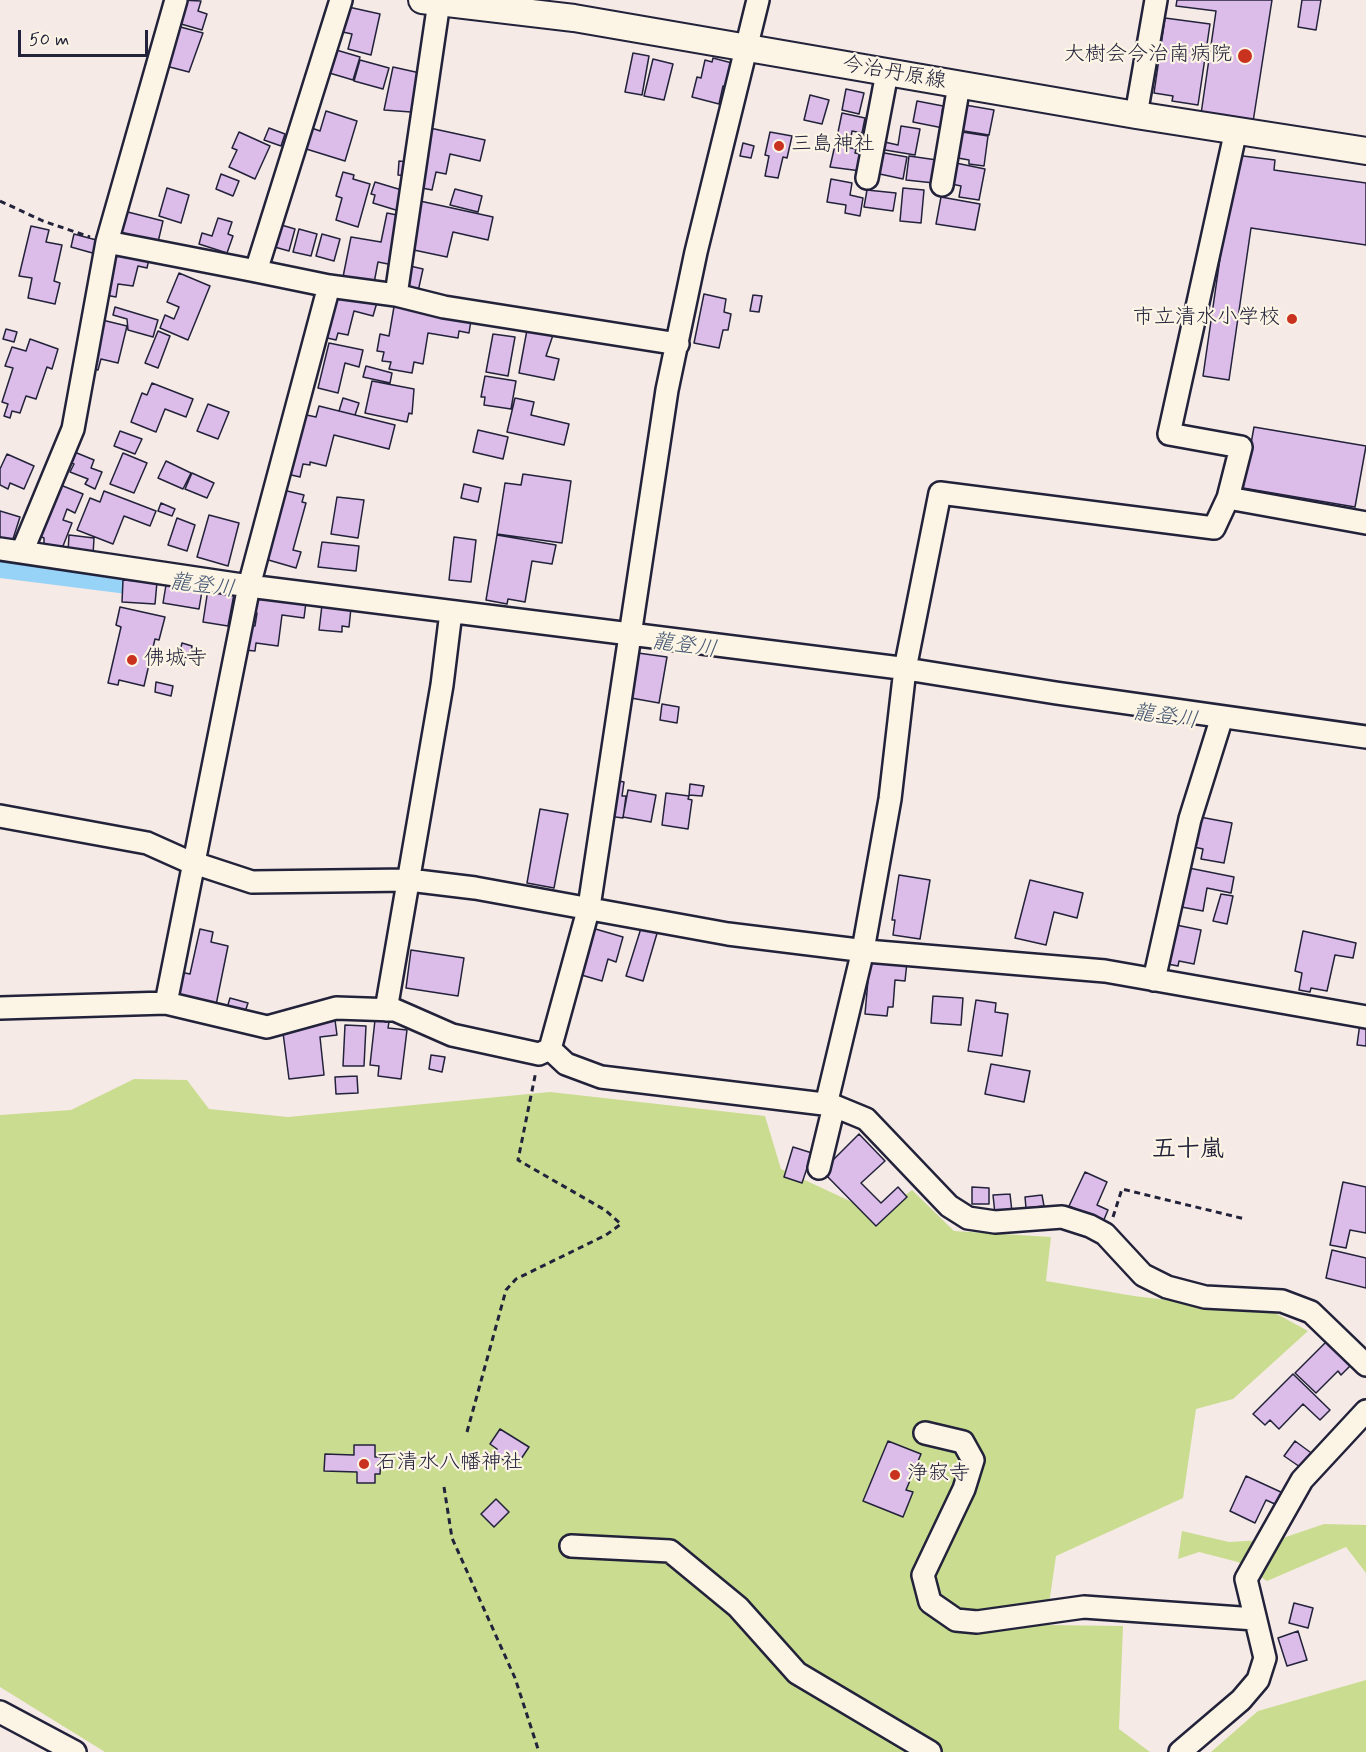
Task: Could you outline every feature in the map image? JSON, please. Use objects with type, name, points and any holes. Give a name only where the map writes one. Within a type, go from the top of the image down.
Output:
[{"type":"main road","name":"今治丹原線","points":[[431,1],[574,18],[1136,116],[1366,151]]},
{"type":"street","points":[[22,552],[73,429],[107,242],[176,0]]},
{"type":"street","points":[[256,271],[341,0]]},
{"type":"street","points":[[545,1051],[589,907],[667,390],[696,252],[758,0]]},
{"type":"street","points":[[1136,116],[1156,0]]},
{"type":"street","points":[[396,295],[431,1]]},
{"type":"street","points":[[867,178],[887,73]]},
{"type":"street","points":[[942,185],[959,85]]},
{"type":"street","points":[[819,1168],[863,950],[890,799],[905,669],[940,493],[1214,528],[1228,498],[1240,447],[1169,434],[1236,130]]},
{"type":"street","points":[[107,242],[329,286],[396,295],[444,307],[678,344]]},
{"type":"street","points":[[166,1004],[249,586],[329,286]]},
{"type":"street","points":[[1228,498],[1366,523]]},
{"type":"street","points":[[0,549],[451,613],[905,669],[1366,737]]},
{"type":"street","points":[[386,1010],[442,681],[451,613]]},
{"type":"street","points":[[1154,980],[1190,819],[1222,717]]},
{"type":"street","points":[[0,816],[147,843],[252,882],[409,880],[475,888],[589,907],[728,934],[863,950],[1105,971],[1366,1017]]},
{"type":"street","points":[[0,1008],[166,1004],[267,1027],[336,1008],[395,1010],[452,1035],[545,1051],[566,1064],[601,1077],[830,1106],[866,1119],[949,1206],[968,1218],[995,1222],[1062,1217],[1090,1226],[1107,1236],[1143,1275],[1167,1287],[1205,1297],[1282,1301],[1311,1312],[1366,1365]]},
{"type":"street","points":[[1180,1752],[1241,1700],[1258,1680],[1264,1658],[1246,1579],[1302,1480],[1366,1411]]},
{"type":"street","points":[[925,1433],[963,1442],[973,1460],[964,1489],[923,1575],[930,1602],[956,1620],[977,1622],[1084,1607],[1254,1619]]},
{"type":"street","points":[[571,1546],[670,1551],[738,1607],[797,1673],[930,1752]]},
{"type":"street","points":[[0,1712],[75,1752]]},
{"type":"path","points":[[0,201],[43,221],[107,242]]},
{"type":"path","points":[[467,1432],[506,1290],[516,1279],[606,1235],[621,1224],[605,1210],[518,1160],[545,1051]]},
{"type":"path","points":[[1107,1236],[1122,1189],[1245,1219]]},
{"type":"path","points":[[444,1487],[452,1538],[515,1678],[539,1752]]},
{"type":"green space","points":[[134,1079],[187,1080],[209,1109],[288,1117],[550,1092],[765,1116],[781,1169],[880,1215],[912,1190],[954,1231],[1051,1237],[1046,1281],[1134,1296],[1275,1313],[1308,1331],[1233,1399],[1196,1409],[1183,1498],[1056,1556],[1046,1625],[1123,1626],[1119,1729],[1150,1752],[105,1752],[0,1687],[0,1115],[71,1110]]},
{"type":"green space","points":[[1324,1524],[1366,1525],[1366,1573],[1346,1547],[1267,1581],[1238,1562],[1199,1552],[1178,1559],[1182,1531],[1229,1542],[1280,1539]]},
{"type":"green space","points":[[1366,1680],[1366,1752],[1211,1752],[1258,1711]]},
{"type":"building","points":[[181,0],[201,1],[198,11],[207,14],[202,30],[174,22]]},
{"type":"building","points":[[1177,0],[1272,0],[1253,122],[1201,114],[1216,11],[1176,6]]},
{"type":"building","points":[[1302,0],[1321,0],[1316,30],[1298,27]]},
{"type":"building","points":[[344,6],[380,14],[371,55],[348,49],[352,34],[338,31]]},
{"type":"building","points":[[1165,18],[1210,24],[1198,105],[1172,101],[1173,96],[1154,93]]},
{"type":"building","points":[[173,25],[203,33],[189,72],[162,65]]},
{"type":"building","points":[[333,49],[360,57],[353,80],[326,72]]},
{"type":"building","points":[[633,53],[649,56],[642,95],[625,92]]},
{"type":"building","points":[[713,58],[732,63],[732,88],[723,86],[719,104],[692,97],[697,77],[701,78],[705,60],[712,62]]},
{"type":"building","points":[[653,59],[673,64],[664,100],[644,96]]},
{"type":"building","points":[[360,60],[389,68],[383,89],[354,81]]},
{"type":"building","points":[[393,67],[420,73],[411,112],[384,110]]},
{"type":"building","points":[[846,89],[864,93],[859,114],[842,110]]},
{"type":"building","points":[[810,95],[829,100],[822,124],[804,120]]},
{"type":"building","points":[[917,101],[943,106],[942,113],[946,113],[943,128],[913,122]]},
{"type":"building","points":[[965,105],[994,110],[989,135],[964,131],[961,128]]},
{"type":"building","points":[[326,111],[357,121],[345,161],[303,148],[309,127],[320,131]]},
{"type":"building","points":[[842,113],[865,118],[862,133],[852,131],[850,145],[836,142]]},
{"type":"building","points":[[901,126],[920,129],[915,155],[879,149],[880,141],[898,145]]},
{"type":"building","points":[[269,128],[285,134],[281,146],[264,140]]},
{"type":"building","points":[[430,128],[485,140],[480,161],[450,154],[446,174],[436,172],[432,190],[417,187]]},
{"type":"building","points":[[239,132],[270,146],[255,179],[229,167],[237,150],[232,148]]},
{"type":"building","name":"三島神社","points":[[770,132],[792,136],[787,158],[783,157],[778,178],[765,176],[769,156],[765,155]]},
{"type":"building","points":[[962,132],[988,136],[984,166],[969,164],[969,160],[958,158]]},
{"type":"building","points":[[743,143],[754,146],[751,158],[740,156]]},
{"type":"building","points":[[835,145],[856,149],[855,153],[865,155],[861,171],[830,167]]},
{"type":"building","points":[[879,152],[907,157],[903,179],[875,173]]},
{"type":"building","points":[[1235,155],[1275,160],[1274,170],[1366,183],[1366,245],[1251,228],[1229,380],[1203,376]]},
{"type":"building","points":[[909,156],[937,160],[934,183],[906,180]]},
{"type":"building","points":[[399,161],[408,162],[406,176],[398,175]]},
{"type":"building","points":[[951,162],[985,169],[979,200],[959,197],[961,186],[947,183]]},
{"type":"building","points":[[343,172],[354,175],[353,179],[370,184],[358,227],[336,220],[342,198],[336,196]]},
{"type":"building","points":[[221,174],[239,181],[233,196],[216,189]]},
{"type":"building","points":[[831,179],[852,183],[850,195],[863,198],[860,216],[845,213],[846,205],[827,202]]},
{"type":"building","points":[[375,182],[405,191],[399,211],[373,203],[375,195],[371,194]]},
{"type":"building","points":[[167,188],[189,195],[181,223],[159,216]]},
{"type":"building","points":[[903,188],[924,190],[921,223],[900,221]]},
{"type":"building","points":[[455,189],[482,196],[478,212],[450,205]]},
{"type":"building","points":[[867,190],[896,193],[893,211],[864,207]]},
{"type":"building","points":[[941,197],[980,204],[975,230],[936,224]]},
{"type":"building","points":[[420,201],[493,217],[488,240],[453,232],[447,257],[409,249]]},
{"type":"building","points":[[120,210],[163,221],[158,242],[115,231]]},
{"type":"building","points":[[387,213],[402,216],[393,265],[378,262],[374,283],[343,277],[351,237],[381,242]]},
{"type":"building","points":[[218,218],[232,222],[228,234],[233,236],[227,253],[199,244],[202,233],[212,236]]},
{"type":"building","points":[[278,224],[295,229],[289,251],[271,246]]},
{"type":"building","points":[[31,226],[49,230],[46,242],[62,245],[54,281],[60,283],[55,304],[28,298],[32,278],[19,276]]},
{"type":"building","points":[[299,229],[317,234],[311,256],[293,252]]},
{"type":"building","points":[[74,234],[100,241],[96,254],[71,247]]},
{"type":"building","points":[[322,234],[340,239],[334,261],[316,256]]},
{"type":"building","points":[[111,245],[150,254],[147,268],[138,266],[133,286],[118,284],[116,297],[100,294]]},
{"type":"building","points":[[406,265],[423,269],[417,296],[400,293]]},
{"type":"building","points":[[179,273],[210,286],[188,340],[160,328],[165,315],[174,319],[179,307],[167,302]]},
{"type":"building","points":[[331,288],[378,299],[373,316],[354,311],[348,335],[338,333],[336,340],[319,336]]},
{"type":"building","points":[[704,294],[726,299],[724,312],[731,314],[728,330],[723,330],[719,348],[694,343]]},
{"type":"building","points":[[753,295],[762,296],[759,312],[750,311]]},
{"type":"building","points":[[395,301],[472,314],[469,333],[459,331],[458,338],[428,333],[423,364],[414,362],[412,373],[389,369],[391,362],[382,361],[384,352],[377,351],[380,334],[389,336]]},
{"type":"building","points":[[115,307],[158,320],[153,337],[128,330],[127,319],[113,315]]},
{"type":"building","points":[[98,319],[127,326],[118,363],[101,359],[98,370],[86,367]]},
{"type":"building","points":[[6,329],[17,332],[14,342],[3,339]]},
{"type":"building","points":[[527,330],[553,335],[546,356],[559,359],[554,380],[519,373]]},
{"type":"building","points":[[158,331],[170,336],[158,368],[145,363]]},
{"type":"building","points":[[493,334],[515,337],[508,376],[486,372]]},
{"type":"building","points":[[30,339],[58,349],[52,369],[47,367],[36,399],[26,396],[20,413],[12,411],[10,418],[4,416],[8,404],[2,402],[13,368],[5,366],[12,347],[26,351]]},
{"type":"building","points":[[329,343],[363,350],[359,367],[345,363],[338,393],[318,388]]},
{"type":"building","points":[[366,366],[392,373],[390,383],[363,377]]},
{"type":"building","points":[[485,376],[516,381],[511,409],[484,405],[485,397],[481,397]]},
{"type":"building","points":[[372,381],[414,389],[412,414],[409,413],[407,422],[365,413]]},
{"type":"building","points":[[152,383],[193,399],[186,417],[165,409],[156,432],[131,422],[142,393],[147,395]]},
{"type":"building","points":[[343,398],[359,403],[355,415],[339,411]]},
{"type":"building","points":[[515,398],[534,402],[531,415],[569,424],[564,445],[507,432]]},
{"type":"building","points":[[208,404],[229,412],[218,439],[197,431]]},
{"type":"building","points":[[319,406],[395,425],[389,449],[334,435],[326,466],[310,462],[310,465],[303,464],[300,477],[287,474],[302,414],[316,417]]},
{"type":"building","points":[[1254,427],[1366,446],[1355,507],[1243,488]]},
{"type":"building","points":[[478,430],[508,437],[503,459],[473,452]]},
{"type":"building","points":[[120,431],[142,439],[135,454],[114,446]]},
{"type":"building","points":[[72,451],[94,460],[91,468],[102,472],[95,489],[85,484],[88,479],[70,472],[74,464],[68,462]]},
{"type":"building","points":[[123,453],[147,463],[134,493],[110,484]]},
{"type":"building","points":[[7,454],[34,466],[24,489],[10,483],[8,489],[0,485],[0,469]]},
{"type":"building","points":[[166,461],[191,473],[183,489],[158,478]]},
{"type":"building","points":[[192,473],[214,483],[207,498],[185,489]]},
{"type":"building","points":[[523,474],[571,481],[562,543],[497,534],[505,483],[521,485]]},
{"type":"building","points":[[58,484],[83,494],[75,513],[67,509],[63,520],[72,523],[63,546],[44,546],[44,538],[37,535]]},
{"type":"building","points":[[464,484],[481,488],[478,502],[461,498]]},
{"type":"building","points":[[283,490],[304,495],[302,502],[306,503],[293,550],[301,552],[296,568],[265,559]]},
{"type":"building","points":[[104,491],[156,511],[150,526],[124,516],[113,544],[77,530],[90,498],[100,502]]},
{"type":"building","points":[[337,497],[364,500],[358,538],[331,534]]},
{"type":"building","points":[[161,503],[175,509],[172,516],[158,511]]},
{"type":"building","points":[[0,511],[20,517],[12,542],[0,538]]},
{"type":"building","points":[[209,515],[239,523],[228,566],[197,557]]},
{"type":"building","points":[[177,518],[195,525],[187,551],[168,545]]},
{"type":"building","points":[[69,535],[94,538],[93,555],[68,552]]},
{"type":"building","points":[[497,535],[556,545],[552,564],[532,561],[525,602],[508,599],[507,604],[486,600]]},
{"type":"building","points":[[454,537],[476,540],[471,582],[449,580]]},
{"type":"building","points":[[322,542],[359,546],[356,571],[318,567]]},
{"type":"building","points":[[123,580],[157,582],[155,604],[122,602]]},
{"type":"building","points":[[166,585],[202,591],[199,609],[163,603]]},
{"type":"building","points":[[208,589],[234,594],[228,626],[203,622]]},
{"type":"building","points":[[255,596],[306,602],[304,618],[282,615],[278,646],[256,643],[255,651],[245,650],[249,626],[255,626],[257,613],[253,613]]},
{"type":"building","points":[[322,605],[351,608],[349,627],[342,626],[342,632],[319,630]]},
{"type":"building","name":"佛城寺","points":[[120,607],[165,617],[159,640],[155,639],[144,686],[119,680],[118,685],[108,683],[121,627],[116,625]]},
{"type":"building","points":[[182,643],[192,646],[190,659],[179,656]]},
{"type":"building","points":[[638,653],[667,657],[659,703],[631,698]]},
{"type":"building","points":[[156,682],[173,686],[171,696],[155,692]]},
{"type":"building","points":[[662,704],[679,707],[677,723],[660,720]]},
{"type":"building","points":[[614,780],[624,782],[622,796],[626,796],[623,818],[608,816]]},
{"type":"building","points":[[690,784],[704,786],[702,796],[689,795]]},
{"type":"building","points":[[628,790],[656,795],[651,822],[623,817]]},
{"type":"building","points":[[666,793],[689,796],[688,799],[692,800],[688,829],[662,825]]},
{"type":"building","points":[[540,809],[568,814],[554,888],[527,883]]},
{"type":"building","points":[[1200,817],[1232,823],[1224,863],[1201,859],[1203,849],[1194,847]]},
{"type":"building","points":[[1184,867],[1234,877],[1231,893],[1207,888],[1203,911],[1176,906]]},
{"type":"building","points":[[899,875],[930,880],[920,939],[893,935],[895,920],[892,920]]},
{"type":"building","points":[[1030,880],[1083,893],[1077,918],[1054,912],[1046,945],[1015,938]]},
{"type":"building","points":[[1221,894],[1233,896],[1227,924],[1213,921]]},
{"type":"building","points":[[1171,924],[1201,930],[1194,964],[1179,961],[1178,966],[1162,963]]},
{"type":"building","points":[[642,925],[658,930],[643,981],[626,976]]},
{"type":"building","points":[[592,928],[623,937],[616,962],[608,959],[602,981],[578,974]]},
{"type":"building","points":[[200,929],[213,932],[211,942],[228,946],[216,1005],[175,997],[180,972],[190,974]]},
{"type":"building","points":[[1303,931],[1356,943],[1353,958],[1335,955],[1327,991],[1311,988],[1310,992],[1299,990],[1302,973],[1295,971]]},
{"type":"building","points":[[411,950],[464,958],[458,996],[406,988]]},
{"type":"building","points":[[870,958],[907,962],[905,981],[895,980],[893,1007],[888,1007],[887,1016],[865,1014]]},
{"type":"building","points":[[933,996],[963,998],[961,1025],[931,1023]]},
{"type":"building","points":[[230,998],[248,1003],[244,1015],[226,1011]]},
{"type":"building","points":[[976,1000],[996,1003],[995,1012],[1008,1014],[1002,1056],[968,1051]]},
{"type":"building","points":[[335,1020],[337,1035],[320,1037],[324,1075],[289,1079],[282,1025]]},
{"type":"building","points":[[375,1020],[389,1022],[388,1028],[407,1030],[401,1079],[378,1076],[379,1066],[370,1065]]},
{"type":"building","points":[[1360,1023],[1366,1024],[1366,1046],[1357,1045]]},
{"type":"building","points":[[345,1025],[366,1026],[364,1066],[343,1066]]},
{"type":"building","points":[[431,1055],[445,1057],[442,1072],[429,1069]]},
{"type":"building","points":[[991,1064],[1030,1071],[1024,1102],[985,1094]]},
{"type":"building","points":[[357,1076],[358,1093],[336,1094],[335,1077]]},
{"type":"building","points":[[859,1134],[885,1161],[861,1183],[881,1203],[898,1187],[907,1197],[876,1226],[822,1171]]},
{"type":"building","points":[[793,1147],[812,1153],[802,1183],[784,1177]]},
{"type":"building","points":[[1085,1172],[1107,1182],[1097,1205],[1108,1210],[1103,1222],[1069,1206]]},
{"type":"building","points":[[1343,1182],[1366,1187],[1366,1233],[1350,1230],[1346,1248],[1330,1245]]},
{"type":"building","points":[[972,1187],[989,1188],[989,1204],[972,1204]]},
{"type":"building","points":[[1010,1194],[1012,1212],[995,1214],[993,1195]]},
{"type":"building","points":[[1042,1195],[1044,1206],[1026,1208],[1025,1197]]},
{"type":"building","points":[[1332,1250],[1366,1258],[1366,1288],[1326,1278]]},
{"type":"building","points":[[1327,1341],[1351,1365],[1341,1375],[1338,1371],[1316,1393],[1295,1373]]},
{"type":"building","points":[[1293,1374],[1330,1410],[1320,1420],[1303,1404],[1279,1429],[1270,1420],[1265,1425],[1253,1414]]},
{"type":"building","points":[[500,1429],[529,1447],[519,1462],[510,1457],[507,1462],[494,1454],[497,1449],[490,1444]]},
{"type":"building","points":[[888,1441],[921,1454],[906,1490],[913,1492],[903,1517],[863,1501]]},
{"type":"building","points":[[1295,1441],[1314,1455],[1303,1469],[1284,1456]]},
{"type":"building","points":[[354,1445],[375,1445],[375,1457],[381,1457],[380,1474],[375,1474],[375,1483],[357,1483],[357,1472],[324,1471],[325,1454],[354,1455]]},
{"type":"building","points":[[1246,1476],[1283,1493],[1277,1505],[1266,1500],[1255,1523],[1230,1511]]},
{"type":"building","points":[[496,1499],[509,1512],[494,1527],[481,1514]]},
{"type":"building","points":[[1294,1603],[1313,1608],[1308,1628],[1289,1623]]},
{"type":"building","points":[[1298,1631],[1307,1660],[1287,1666],[1278,1638]]},
{"type":"waterway","name":"龍登川","points":[[0,562],[129,578]]},
{"type":"place","name":"大樹会今治南病院","points":[[1245,56]]},
{"type":"place","name":"三島神社","points":[[779,146]]},
{"type":"place","name":"市立清水小学校","points":[[1292,319]]},
{"type":"place","name":"佛城寺","points":[[132,660]]},
{"type":"place","name":"石清水八幡神社","points":[[364,1464]]},
{"type":"place","name":"浄寂寺","points":[[895,1475]]},
{"type":"district","name":"五十嵐","points":[[1188,1151]]}]
